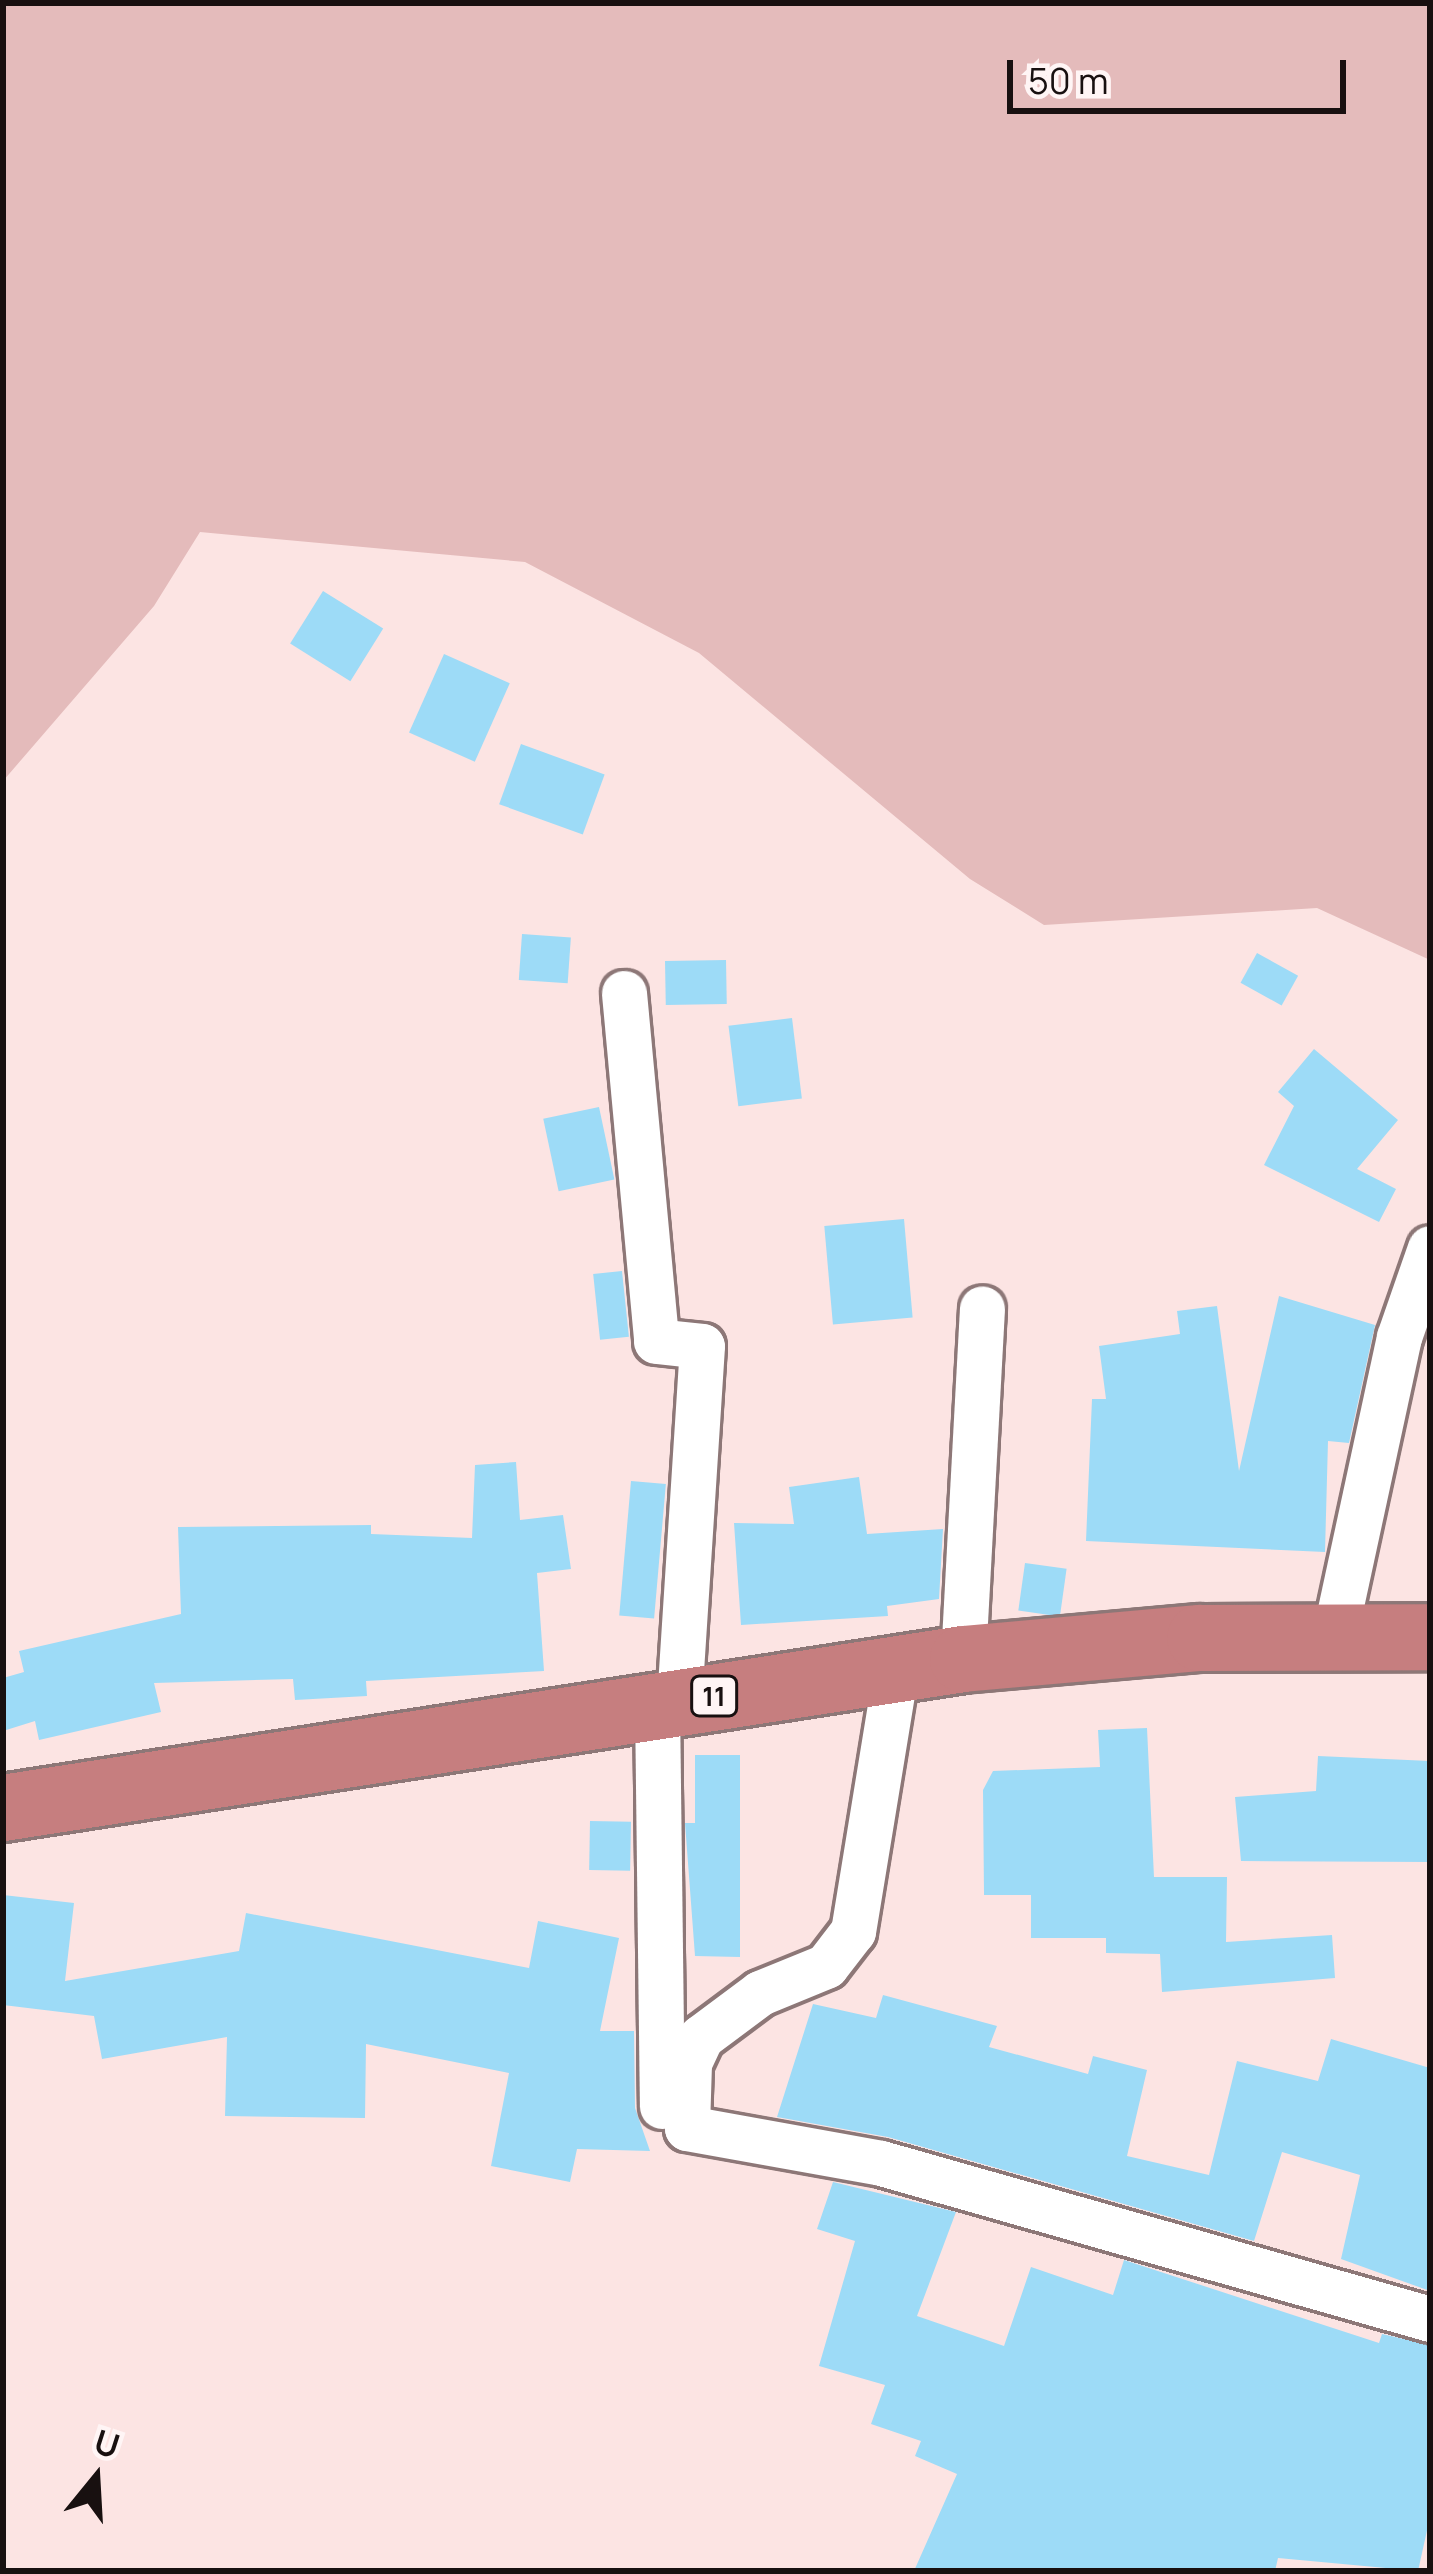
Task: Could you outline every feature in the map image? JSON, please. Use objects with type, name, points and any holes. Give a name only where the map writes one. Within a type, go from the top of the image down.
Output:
[{"type":"highway","name":"11","points":[[3,1808],[963,1659],[1335,1633],[1430,1637]]},
{"type":"street","points":[[624,993],[656,1341],[702,1346],[668,1703],[662,2115],[687,2128],[881,2163],[1430,2319]]},
{"type":"street","points":[[1335,1633],[1399,1337],[1430,1248]]},
{"type":"street","points":[[963,1659],[982,1309]]},
{"type":"street","points":[[687,2128],[689,2063],[701,2037],[760,1994],[826,1966],[853,1931],[896,1669]]},
{"type":"shaded area","points":[[3,3],[1430,3],[1430,960],[1317,908],[1044,925],[970,879],[699,653],[525,562],[200,532],[154,606],[3,781]]},
{"type":"building","points":[[323,591],[383,629],[350,681],[290,644]]},
{"type":"building","points":[[444,654],[510,683],[475,762],[409,733]]},
{"type":"building","points":[[521,744],[605,774],[583,835],[499,804]]},
{"type":"building","points":[[522,934],[571,937],[568,983],[519,980]]},
{"type":"building","points":[[1257,953],[1298,976],[1282,1006],[1241,983]]},
{"type":"building","points":[[726,960],[727,1004],[666,1005],[665,961]]},
{"type":"building","points":[[792,1018],[802,1098],[738,1106],[728,1026]]},
{"type":"building","points":[[1314,1049],[1398,1120],[1357,1169],[1396,1189],[1379,1222],[1264,1165],[1294,1106],[1278,1092]]},
{"type":"building","points":[[599,1107],[614,1179],[559,1191],[543,1119]]},
{"type":"building","points":[[904,1219],[913,1318],[833,1325],[824,1226]]},
{"type":"building","points":[[622,1271],[629,1337],[600,1340],[593,1274]]},
{"type":"building","points":[[1279,1296],[1375,1325],[1349,1443],[1328,1441],[1325,1552],[1086,1541],[1092,1399],[1106,1399],[1099,1346],[1180,1334],[1177,1311],[1217,1306],[1239,1471]]},
{"type":"building","points":[[516,1462],[520,1520],[563,1515],[571,1569],[537,1573],[544,1671],[366,1681],[367,1696],[295,1700],[293,1679],[154,1683],[161,1712],[39,1740],[35,1721],[3,1731],[3,1678],[24,1672],[19,1651],[181,1614],[178,1527],[371,1525],[371,1534],[472,1538],[475,1465]]},
{"type":"building","points":[[859,1477],[867,1534],[943,1529],[939,1599],[887,1606],[888,1616],[741,1625],[734,1523],[794,1524],[789,1487]]},
{"type":"building","points":[[631,1481],[666,1484],[654,1619],[619,1615]]},
{"type":"building","points":[[1025,1563],[1067,1569],[1060,1616],[1018,1611]]},
{"type":"building","points":[[1147,1728],[1154,1877],[1227,1877],[1226,1942],[1332,1935],[1335,1978],[1162,1992],[1160,1954],[1106,1953],[1106,1938],[1031,1938],[1031,1895],[984,1895],[983,1790],[993,1771],[1100,1767],[1098,1730]]},
{"type":"building","points":[[695,1755],[740,1755],[740,1957],[695,1956],[685,1823],[695,1823]]},
{"type":"building","points":[[1318,1756],[1430,1761],[1430,1862],[1241,1861],[1235,1797],[1316,1791]]},
{"type":"building","points":[[590,1821],[631,1822],[630,1871],[589,1870]]},
{"type":"building","points":[[3,1895],[74,1903],[65,1981],[239,1951],[246,1913],[529,1968],[538,1921],[619,1938],[600,2031],[634,2031],[635,2108],[650,2151],[577,2149],[570,2182],[491,2166],[509,2073],[366,2044],[365,2118],[225,2116],[227,2037],[102,2059],[94,2016],[3,2005]]},
{"type":"building","points":[[883,1995],[997,2026],[989,2047],[1088,2074],[1093,2056],[1147,2070],[1127,2156],[1209,2175],[1237,2061],[1318,2081],[1331,2039],[1430,2068],[1430,2291],[1341,2259],[1360,2175],[1282,2152],[1254,2241],[888,2137],[777,2117],[813,2004],[876,2018]]},
{"type":"building","points":[[833,2182],[956,2212],[917,2316],[1004,2346],[1031,2267],[1113,2295],[1124,2260],[1379,2343],[1382,2334],[1430,2345],[1430,2517],[1418,2571],[1278,2558],[1275,2571],[914,2571],[957,2474],[915,2456],[921,2441],[871,2424],[885,2385],[819,2366],[855,2241],[817,2229]]}]
